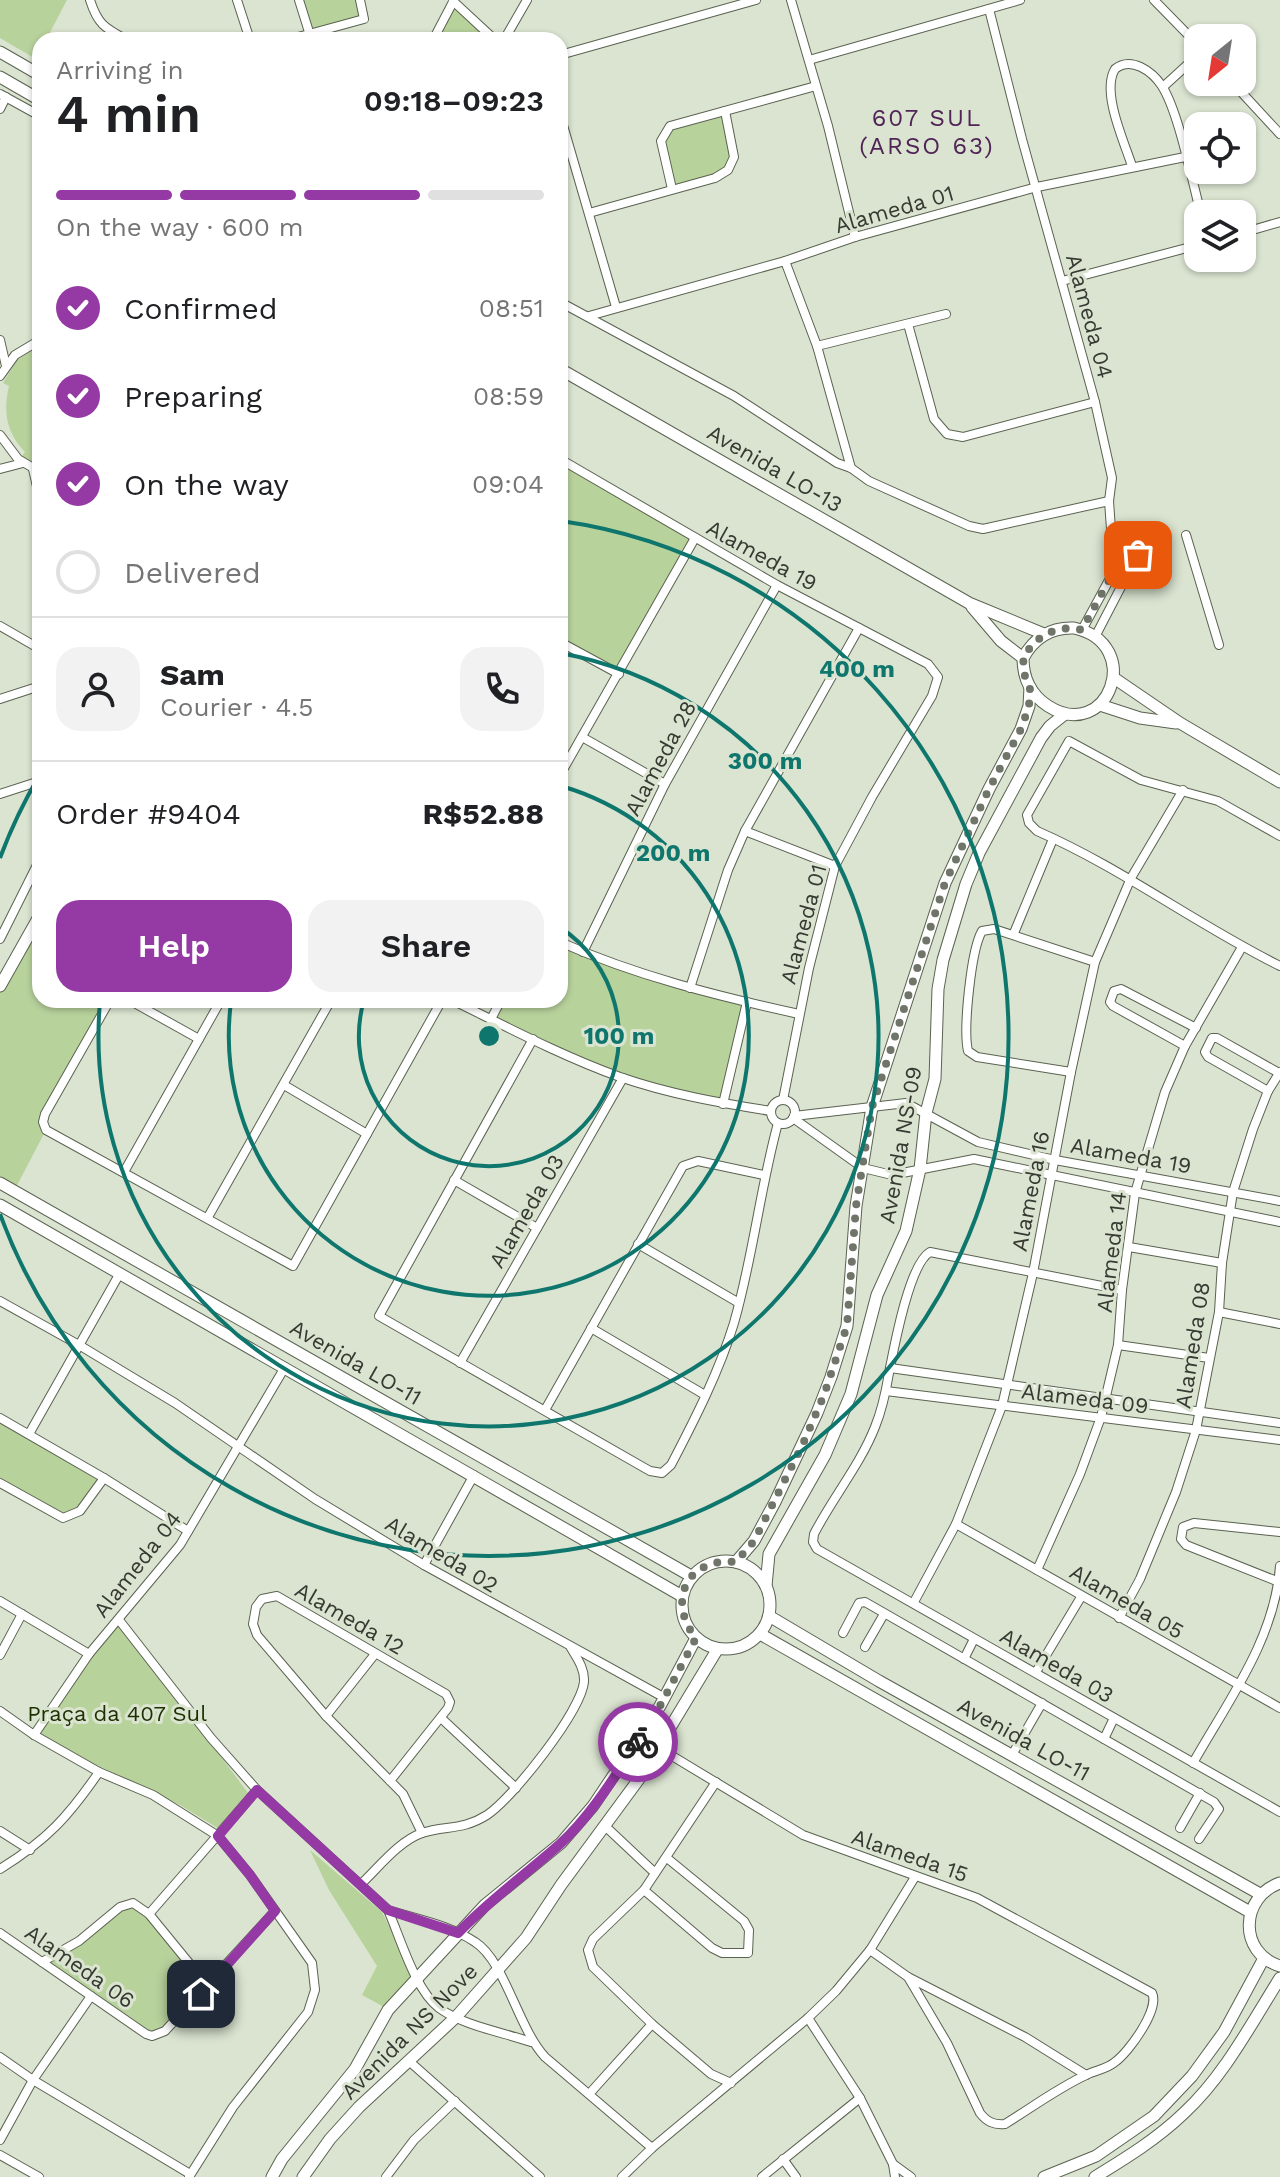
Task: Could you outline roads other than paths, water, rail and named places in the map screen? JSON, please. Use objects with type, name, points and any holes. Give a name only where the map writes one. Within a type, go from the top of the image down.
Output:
[{"type":"street","points":[[90,0],[98,20],[112,32]]},
{"type":"street","points":[[237,0],[247,32]]},
{"type":"street","points":[[299,0],[309,32],[364,19],[361,3]]},
{"type":"street","points":[[509,32],[527,0]]},
{"type":"street","points":[[568,53],[756,0]]},
{"type":"street","points":[[791,0],[855,237]]},
{"type":"street","points":[[809,60],[1020,0]]},
{"type":"street","points":[[1154,0],[1184,31]]},
{"type":"street","points":[[437,32],[453,1],[486,32]]},
{"type":"street","name":"Alameda 04","points":[[989,9],[1095,402],[1112,478],[1109,501],[1114,571]]},
{"type":"street","points":[[0,52],[32,70]]},
{"type":"street","points":[[1132,166],[1111,99],[1110,77],[1120,65],[1130,64],[1149,72],[1163,87],[1184,154]]},
{"type":"street","points":[[1163,87],[1184,68]]},
{"type":"street","points":[[0,77],[32,95]]},
{"type":"street","points":[[672,189],[661,141],[666,129],[816,86]]},
{"type":"street","points":[[0,109],[3,95],[32,111]]},
{"type":"street","points":[[1245,96],[1280,134]]},
{"type":"street","points":[[589,213],[715,178],[728,170],[734,150],[725,111]]},
{"type":"street","points":[[568,142],[616,307]]},
{"type":"street","name":"Alameda 01","points":[[589,316],[1037,187],[1184,157]]},
{"type":"street","points":[[1256,229],[1280,222]]},
{"type":"street","points":[[1062,281],[1184,249]]},
{"type":"street","points":[[785,261],[817,346],[851,468]]},
{"type":"street","points":[[568,306],[734,396],[869,481],[943,516],[983,529],[1109,501]]},
{"type":"street","points":[[817,346],[946,314]]},
{"type":"street","points":[[908,324],[934,419],[947,434],[967,437],[1095,402]]},
{"type":"street","points":[[1,344],[7,353],[15,355]]},
{"type":"street","points":[[1,344],[6,366]]},
{"type":"street","points":[[0,375],[15,355],[32,345]]},
{"type":"street","name":"Avenida LO-13","points":[[568,374],[969,603],[1044,634],[1059,629],[1082,630]]},
{"type":"street","points":[[0,435],[10,451],[32,469]]},
{"type":"street","points":[[2,469],[10,451]]},
{"type":"street","points":[[2,469],[23,463]]},
{"type":"street","name":"Alameda 19","points":[[568,464],[777,585],[928,664],[936,673],[937,685]]},
{"type":"street","points":[[1095,637],[1149,533]]},
{"type":"street","points":[[1186,535],[1219,645]]},
{"type":"street","points":[[568,761],[695,538]]},
{"type":"street","points":[[1044,634],[1023,658],[1025,677],[1036,697],[1065,714],[1086,713],[1100,705],[1110,692],[1114,678],[1110,655],[1095,637],[1082,630],[1114,571],[1127,578]]},
{"type":"street","name":"Alameda 28","points":[[583,952],[665,784],[777,585]]},
{"type":"street","name":"Avenida LO-13","points":[[969,603],[1001,641],[1023,658]]},
{"type":"street","points":[[0,626],[32,644]]},
{"type":"street","points":[[690,988],[717,899],[745,831],[859,628]]},
{"type":"street","points":[[568,646],[619,674]]},
{"type":"street","points":[[1114,678],[1180,723],[1280,782]]},
{"type":"street","name":"Alameda 01","points":[[783,1100],[821,914],[835,866],[937,685]]},
{"type":"street","name":"Avenida NS-09","points":[[736,1562],[754,1541],[775,1502],[831,1377],[847,1326],[852,1294],[853,1239],[872,1107],[945,883],[1021,729],[1029,706],[1030,687]]},
{"type":"street","points":[[0,699],[32,689]]},
{"type":"street","points":[[1100,705],[1140,718],[1180,723]]},
{"type":"street","name":"Avenida NS-09","points":[[766,1586],[769,1554],[825,1455],[851,1394],[877,1295],[906,1231],[920,1169],[926,1113],[935,1079],[938,989],[943,960],[966,884],[979,853],[1041,738],[1065,714]]},
{"type":"street","points":[[582,737],[665,784]]},
{"type":"street","points":[[1280,836],[1218,801],[1141,780],[1069,741],[1028,810],[1027,819],[1032,826],[1053,839],[1131,878],[1242,947],[1280,966]]},
{"type":"street","points":[[0,794],[32,784]]},
{"type":"street","name":"Alameda 16","points":[[914,1602],[956,1524],[1002,1406],[1033,1273],[1095,962],[1131,878],[1183,790]]},
{"type":"street","points":[[745,831],[835,866]]},
{"type":"street","points":[[1014,933],[1053,839]]},
{"type":"street","points":[[0,939],[32,875]]},
{"type":"street","points":[[0,986],[32,929]]},
{"type":"street","points":[[1071,1072],[977,1057],[968,1051],[969,1007],[977,943],[982,931],[994,929],[1014,933],[1095,962]]},
{"type":"street","points":[[568,945],[623,968],[690,988],[799,1014]]},
{"type":"street","name":"Alameda 14","points":[[1037,1570],[1080,1474],[1101,1417],[1118,1345],[1135,1193],[1165,1092],[1185,1046],[1242,947]]},
{"type":"street","points":[[1185,1046],[1113,1006],[1110,1002],[1114,991],[1121,989],[1196,1028]]},
{"type":"street","points":[[723,1104],[747,1002]]},
{"type":"street","points":[[105,1008],[45,1114],[43,1122],[46,1130],[293,1266],[438,1008]]},
{"type":"street","points":[[143,1008],[199,1039]]},
{"type":"street","points":[[124,1172],[216,1008]]},
{"type":"street","points":[[208,1217],[327,1008]]},
{"type":"street","points":[[468,1008],[623,1078],[723,1104],[771,1111]]},
{"type":"street","points":[[491,1019],[497,1008]]},
{"type":"street","points":[[1268,1091],[1208,1057],[1205,1052],[1208,1043],[1212,1038],[1217,1038],[1280,1073]]},
{"type":"street","points":[[533,1039],[379,1316],[650,1471],[662,1473],[671,1465],[723,1356],[739,1303],[764,1175],[778,1123]]},
{"type":"street","name":"Alameda 08","points":[[1119,1618],[1140,1579],[1176,1492],[1196,1430],[1219,1312],[1222,1263],[1233,1192],[1268,1091],[1280,1073]]},
{"type":"street","name":"Alameda 03","points":[[460,1363],[623,1078]]},
{"type":"street","points":[[284,1085],[367,1134]]},
{"type":"street","points":[[783,1100],[793,1105],[794,1117],[787,1124],[774,1120],[771,1111],[775,1103],[783,1100]]},
{"type":"street","name":"Alameda 19","points":[[794,1117],[906,1103],[978,1142],[1055,1160],[1280,1201]]},
{"type":"street","name":"Alameda 19","points":[[794,1117],[863,1168],[892,1175],[974,1159],[1280,1222]]},
{"type":"street","points":[[545,1410],[687,1163],[698,1161],[764,1175]]},
{"type":"street","points":[[454,1180],[537,1228]]},
{"type":"street","name":"Avenida LO-11","points":[[0,1183],[691,1576]]},
{"type":"street","name":"Avenida LO-11","points":[[0,1205],[682,1596]]},
{"type":"street","points":[[638,1244],[739,1303]]},
{"type":"street","points":[[1129,1247],[1222,1263]]},
{"type":"street","points":[[886,1391],[902,1314],[917,1268],[930,1252],[1122,1290]]},
{"type":"street","points":[[29,1434],[120,1273]]},
{"type":"street","name":"Alameda 02","points":[[0,1301],[175,1403],[315,1499],[424,1565],[665,1698]]},
{"type":"street","points":[[1219,1312],[1280,1324]]},
{"type":"street","points":[[591,1328],[705,1395]]},
{"type":"street","points":[[1118,1345],[1209,1358]]},
{"type":"street","name":"Alameda 04","points":[[34,1735],[89,1654],[180,1545],[285,1367]]},
{"type":"street","name":"Alameda 09","points":[[890,1368],[1280,1423]]},
{"type":"street","name":"Alameda 03","points":[[886,1391],[871,1437],[814,1534],[813,1542],[817,1549],[1280,1812]]},
{"type":"street","name":"Alameda 09","points":[[886,1391],[1280,1440]]},
{"type":"street","points":[[0,1418],[188,1531]]},
{"type":"street","points":[[424,1565],[474,1475]]},
{"type":"street","points":[[0,1483],[63,1518],[80,1511],[104,1478]]},
{"type":"street","points":[[1279,1582],[1186,1545],[1181,1539],[1183,1527],[1194,1523],[1280,1532]]},
{"type":"street","name":"Alameda 05","points":[[956,1524],[1280,1708]]},
{"type":"street","points":[[736,1562],[751,1569],[766,1586],[770,1601],[769,1616],[760,1634],[750,1643],[738,1648],[717,1650],[696,1638],[686,1626],[681,1611],[682,1596],[691,1576],[712,1563],[736,1562]]},
{"type":"street","points":[[1193,1763],[1272,1617],[1280,1566]]},
{"type":"street","name":"Alameda 12","points":[[422,1833],[409,1802],[326,1716],[257,1635],[254,1616],[262,1599],[277,1596],[446,1694],[450,1702],[441,1718]]},
{"type":"street","points":[[1036,1672],[1081,1597]]},
{"type":"street","points":[[0,1601],[89,1654]]},
{"type":"street","points":[[843,1633],[859,1603],[865,1602],[1200,1793],[1219,1809],[1199,1839]]},
{"type":"street","points":[[0,1655],[22,1614]]},
{"type":"street","points":[[865,1647],[884,1614]]},
{"type":"street","name":"Avenida LO-11","points":[[769,1616],[1260,1894]]},
{"type":"street","points":[[119,1620],[211,1738],[257,1790],[388,1910],[431,2000],[456,2017],[531,2042]]},
{"type":"street","name":"Avenida LO-11","points":[[760,1634],[1250,1912]]},
{"type":"street","points":[[272,2177],[286,2154],[359,2063],[388,2010],[498,1893],[571,1833],[620,1768],[665,1698],[696,1638]]},
{"type":"street","points":[[964,1659],[974,1639]]},
{"type":"street","points":[[361,1884],[397,1849],[422,1833],[456,1828],[484,1817],[516,1788],[552,1741],[581,1694],[583,1673],[570,1647]]},
{"type":"street","name":"Avenida NS Nove","points":[[303,2177],[330,2139],[359,2107],[456,2017],[526,1938],[659,1748],[717,1650]]},
{"type":"street","points":[[326,1716],[375,1654]]},
{"type":"street","points":[[1012,1755],[1042,1703]]},
{"type":"street","points":[[0,1711],[34,1735],[99,1772],[153,1795],[218,1836],[300,1941],[312,1963],[315,1984],[312,2003],[303,2020],[233,2107],[190,2175],[0,2057]]},
{"type":"street","points":[[390,1781],[441,1718],[516,1788]]},
{"type":"street","points":[[1104,1739],[1114,1718]]},
{"type":"street","name":"Alameda 15","points":[[659,1748],[803,1835],[977,1898],[1152,1993],[1155,2002],[1150,2016],[1122,2056],[1109,2066],[1086,2075]]},
{"type":"street","points":[[0,1869],[30,1850],[71,1812],[99,1772]]},
{"type":"street","points":[[716,1782],[644,1890],[593,1939],[588,1950],[589,1962],[652,2024],[711,2074],[731,2083]]},
{"type":"street","points":[[149,1914],[257,1790]]},
{"type":"street","points":[[1180,1828],[1200,1793]]},
{"type":"street","points":[[605,1826],[655,1873]]},
{"type":"street","points":[[0,1831],[30,1850]]},
{"type":"street","points":[[644,1890],[712,1948],[722,1953],[748,1953],[749,1930],[744,1921],[667,1858]]},
{"type":"street","points":[[622,2177],[836,1991],[870,1950],[915,1877]]},
{"type":"street","points":[[1280,1883],[1260,1894],[1250,1912],[1250,1937],[1264,1958],[1280,1966]]},
{"type":"street","points":[[42,1962],[79,1941],[124,1905],[133,1903],[149,1914],[207,1985]]},
{"type":"street","points":[[388,1910],[458,1933],[482,1947],[531,2042],[652,2148]]},
{"type":"street","name":"Alameda 06","points":[[0,1933],[152,2036],[165,2031],[275,1911]]},
{"type":"street","points":[[870,1950],[908,1977],[1025,2037],[1086,2075],[1005,2124],[988,2121],[980,2113],[947,2043],[908,1977]]},
{"type":"street","points":[[1044,2177],[1096,2156],[1154,2116],[1192,2076],[1224,2032],[1264,1958]]},
{"type":"street","points":[[1095,2177],[1145,2146],[1186,2112],[1221,2069],[1280,1978]]},
{"type":"street","points":[[0,2140],[33,2080],[91,1996]]},
{"type":"street","points":[[808,2018],[860,2098],[893,2164],[895,2177]]},
{"type":"street","points":[[590,2093],[652,2024]]},
{"type":"street","points":[[410,2062],[536,2176]]},
{"type":"street","points":[[762,2177],[860,2098]]},
{"type":"street","points":[[386,2177],[414,2140],[455,2101]]},
{"type":"street","points":[[0,2155],[39,2177]]},
{"type":"street","points":[[783,2159],[796,2177]]},
{"type":"street","points":[[893,2164],[911,2177]]},
{"type":"district","name":"607 SUL (ARSO 63)","points":[[927,132]]},
{"type":"park label","name":"Praça da 407 Sul","points":[[117,1713]]}]
